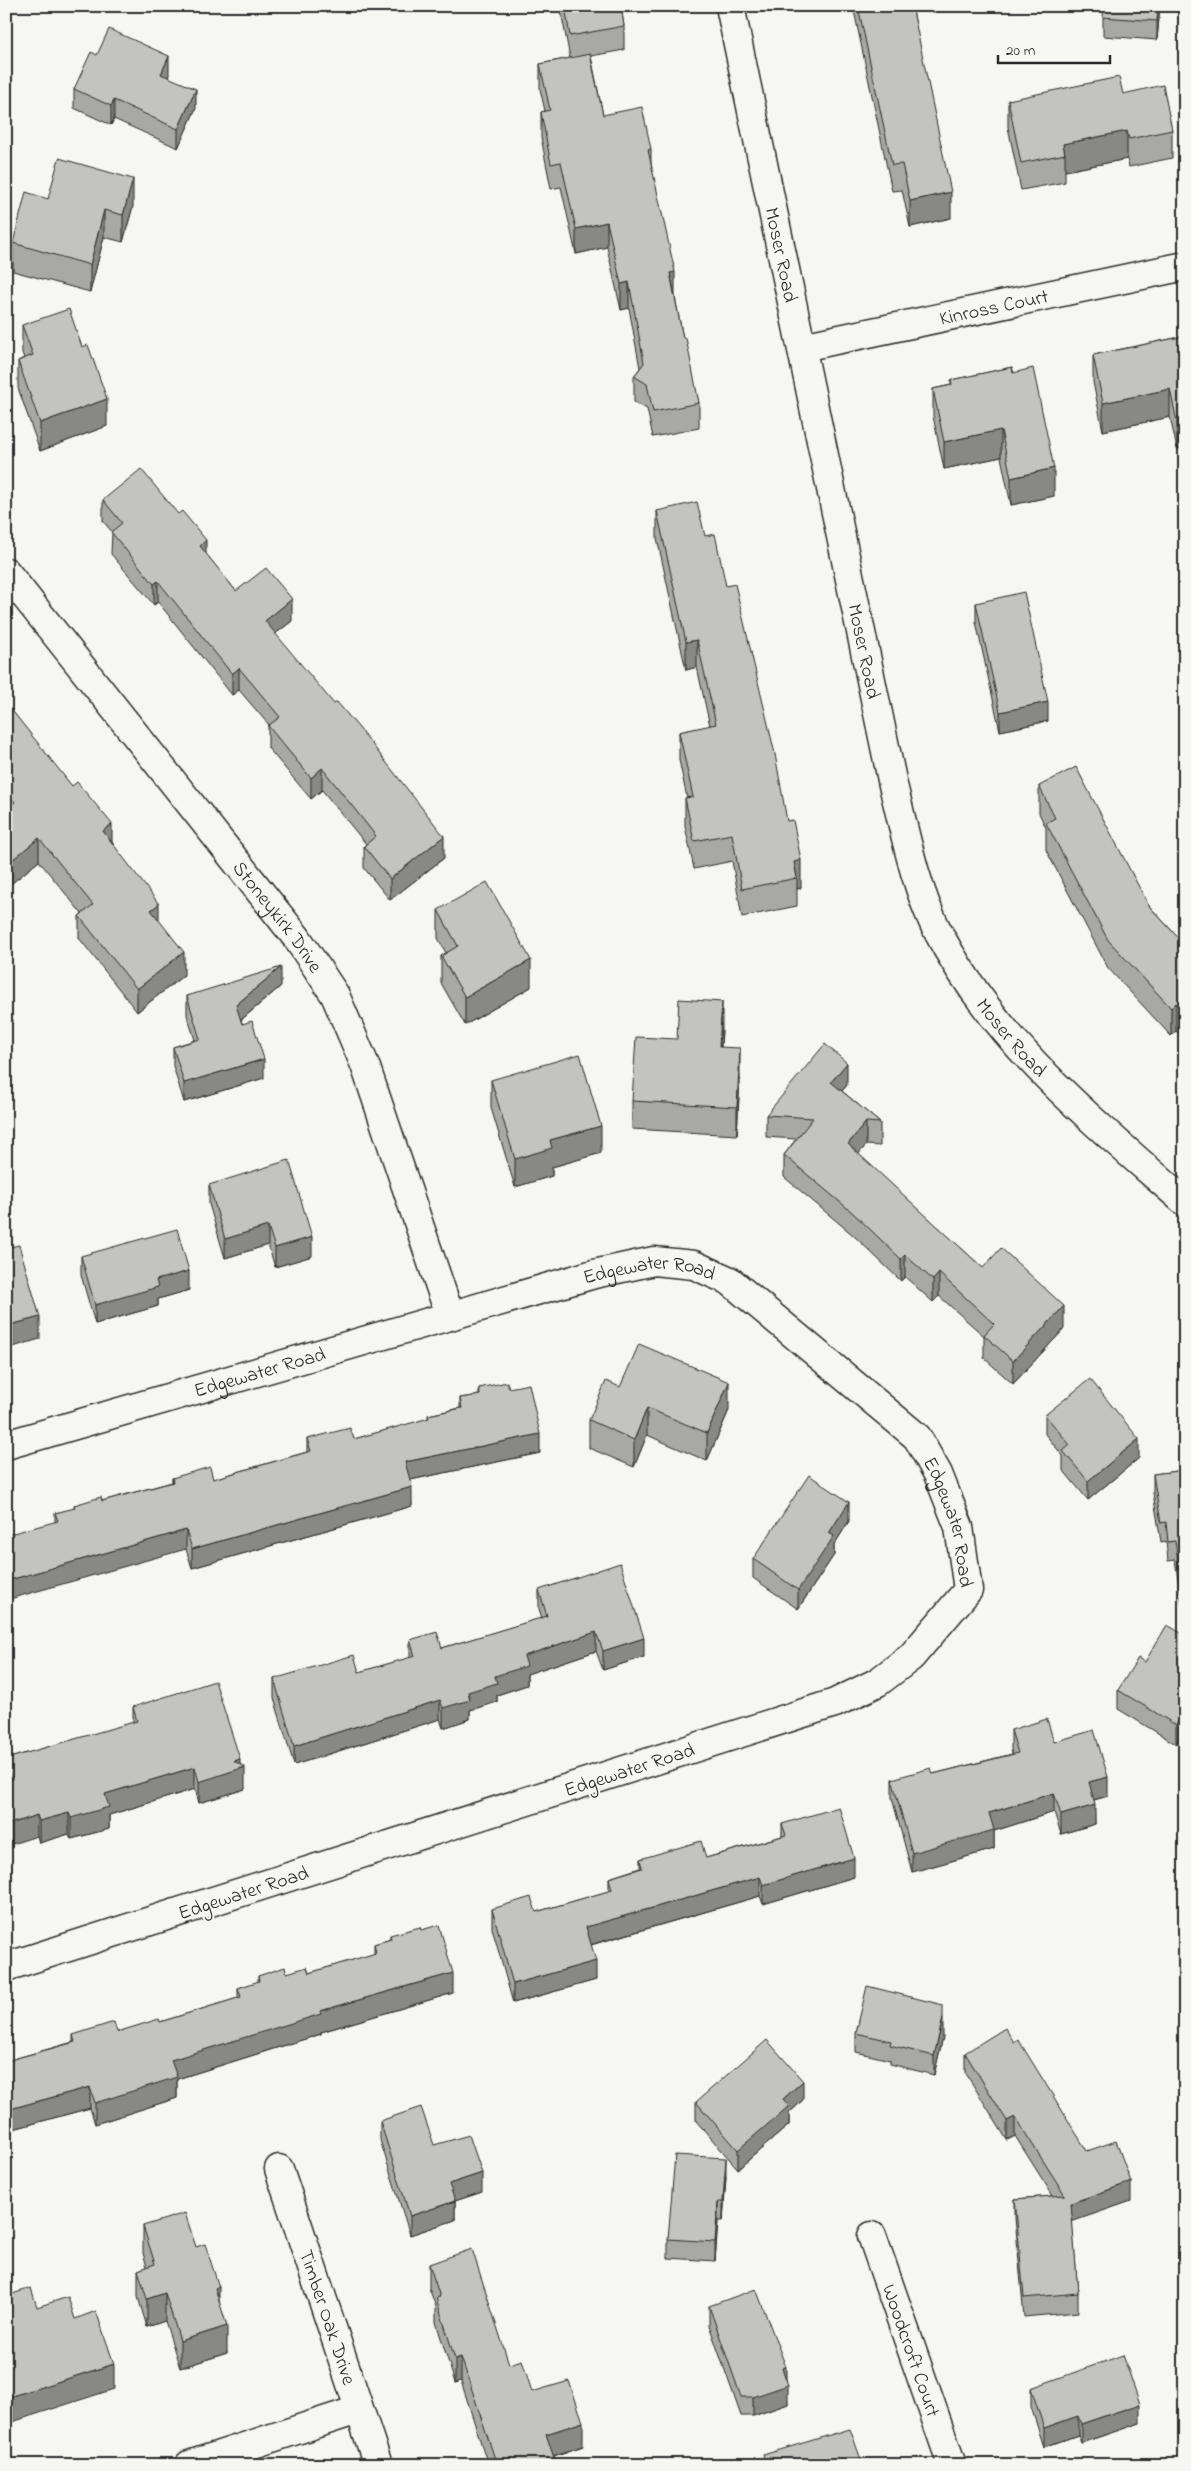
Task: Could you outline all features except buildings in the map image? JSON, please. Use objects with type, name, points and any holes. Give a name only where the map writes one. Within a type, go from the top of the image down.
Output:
[{"type":"street","name":"Moser Road","points":[[730,6],[893,785],[914,872],[935,925],[963,976],[1029,1060],[1072,1102],[1185,1202]]},
{"type":"street","name":"Kinross Court","points":[[802,347],[1185,266]]},
{"type":"street","name":"Stoneykirk Drive","points":[[6,572],[298,938],[335,995],[365,1064],[450,1316]]},
{"type":"street","name":"Edgewater Road","points":[[6,1445],[594,1274],[654,1262],[694,1265],[730,1281],[916,1437],[938,1474],[959,1527],[968,1590],[911,1657],[878,1682],[835,1703],[6,1967]]},
{"type":"street","name":"Timber Oak Drive","points":[[279,2169],[358,2410],[378,2465]]},
{"type":"street","name":"Woodcroft Court","points":[[872,2236],[952,2465]]},
{"type":"street","points":[[189,2465],[358,2410]]}]
